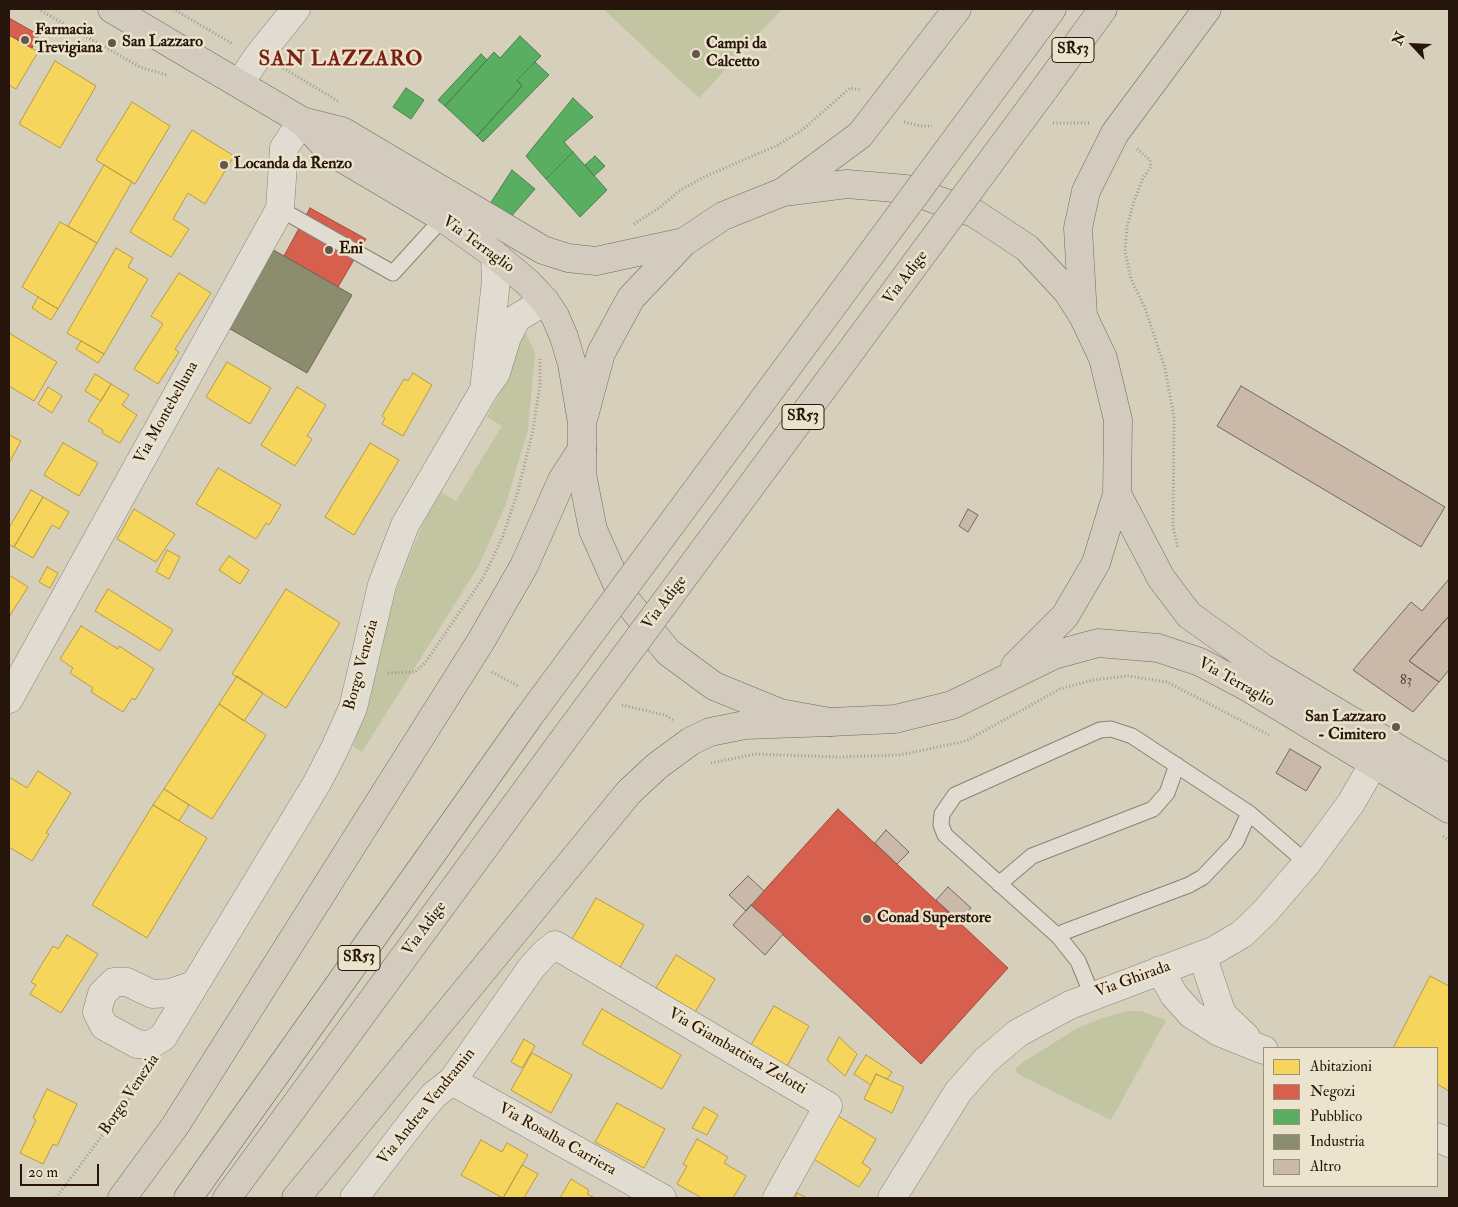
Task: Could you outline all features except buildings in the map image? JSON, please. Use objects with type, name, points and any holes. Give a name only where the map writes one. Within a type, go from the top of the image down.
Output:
[{"type":"main road","name":"Via Terraglio","points":[[112,9],[302,120],[342,132],[543,250],[568,258],[596,261],[684,242]]},
{"type":"main road","points":[[783,192],[860,136],[957,9]]},
{"type":"main road","name":"SR53","points":[[188,1198],[528,718],[1052,9]]},
{"type":"main road","name":"Via Adige","points":[[227,1198],[1103,9]]},
{"type":"main road","points":[[1083,316],[1078,228],[1086,191],[1115,133],[1207,9]]},
{"type":"main road","name":"Via Terraglio","points":[[302,120],[330,151],[443,218],[495,255],[527,282],[555,316],[572,364],[582,436],[582,474],[593,530],[622,595],[668,652],[714,686],[780,714],[830,722],[895,719],[952,705],[1054,655],[1098,643],[1158,648],[1200,662],[1449,809]]},
{"type":"main road","name":"Via Terraglio","points":[[582,436],[602,353],[631,298],[684,242],[723,216],[783,192],[847,184],[906,189],[974,213],[1027,248],[1066,291],[1083,316],[1103,358],[1118,420],[1117,494],[1096,563],[1065,616],[1004,678]]},
{"type":"main road","points":[[122,1198],[175,1126],[476,649],[524,566],[582,436]]},
{"type":"main road","name":"Via Terraglio","points":[[1117,494],[1161,578],[1190,615],[1263,668],[1449,779]]},
{"type":"main road","points":[[296,1198],[629,792],[658,766],[691,741],[710,732],[746,725],[830,722]]},
{"type":"street","points":[[240,83],[258,56],[296,9]]},
{"type":"street","name":"Via Montebelluna","points":[[9,700],[280,209],[284,148],[302,120]]},
{"type":"street","name":"Borgo Venezia","points":[[484,390],[496,281],[495,255]]},
{"type":"street","name":"Borgo Venezia","points":[[194,986],[170,993],[152,994],[127,982],[114,982],[102,994],[97,1012],[104,1026],[137,1044],[150,1044],[163,1037],[194,986],[317,783],[353,708],[382,585],[405,525],[484,390],[496,373],[507,337],[517,318],[544,301]]},
{"type":"street","name":"Via Ghirada","points":[[892,1198],[950,1104],[986,1060],[1033,1024],[1092,995],[1228,944],[1252,925],[1307,863],[1351,802],[1374,763]]},
{"type":"street","name":"Via Andrea Vendramin","points":[[354,1198],[434,1095],[452,1081],[532,967],[555,946]]},
{"type":"street","name":"Via Giambattista Zelotti","points":[[555,946],[828,1106],[777,1198]]},
{"type":"street","points":[[1202,955],[1222,1014],[1260,1048]]},
{"type":"street","points":[[1160,970],[1174,995],[1191,1014],[1219,1032],[1260,1048]]},
{"type":"street","name":"Via Rosalba Carriera","points":[[452,1081],[662,1198]]},
{"type":"street","points":[[1438,1138],[1449,1144]]},
{"type":"lane","points":[[280,209],[392,273],[443,218]]},
{"type":"lane","points":[[1092,995],[1078,961],[1059,937],[944,835],[941,825],[942,814],[955,795],[1100,730],[1111,729],[1132,736],[1249,813],[1307,863]]},
{"type":"lane","points":[[999,884],[1032,856],[1153,809],[1167,793],[1177,766]]},
{"type":"lane","points":[[1059,937],[1064,932],[1189,885],[1203,877],[1236,842],[1249,813]]},
{"type":"path","points":[[38,9],[140,67],[166,75]]},
{"type":"path","points":[[173,9],[232,44]]},
{"type":"path","points":[[631,225],[704,177],[778,144],[802,130],[850,88],[858,88],[864,92]]},
{"type":"path","points":[[1129,143],[1150,160],[1151,167],[1143,178],[1134,201],[1127,227],[1125,251],[1131,279],[1144,308],[1167,376],[1174,418],[1172,527],[1179,552]]},
{"type":"path","points":[[364,666],[388,673],[415,672],[425,663],[483,578],[503,536],[518,490],[533,430],[540,384],[541,352]]},
{"type":"path","name":"Borgo Venezia","points":[[56,1198],[138,1089],[160,1054],[163,1037]]},
{"type":"green space","name":"Campi da Calcetto","points":[[603,9],[782,9],[699,98]]},
{"type":"green space","points":[[524,330],[535,353],[528,429],[506,504],[479,565],[362,752],[353,747],[396,591],[423,523],[441,492],[456,501],[502,426],[487,417],[502,389]]},
{"type":"green space","points":[[1127,1011],[1141,1011],[1166,1020],[1111,1120],[1018,1074],[1015,1069],[1076,1029],[1102,1018]]},
{"type":"place","name":"Farmacia Trevigiana","points":[[25,40]]},
{"type":"place","name":"San Lazzaro","points":[[112,43]]},
{"type":"place","name":"Campi da Calcetto","points":[[696,54]]},
{"type":"place","name":"Locanda da Renzo","points":[[224,165]]},
{"type":"place","name":"Eni","points":[[329,250]]},
{"type":"place","name":"San Lazzaro - Cimitero","points":[[1396,727]]},
{"type":"place","name":"Conad Superstore","points":[[867,919]]},
{"type":"district","name":"SAN LAZZARO","points":[[341,60]]}]
